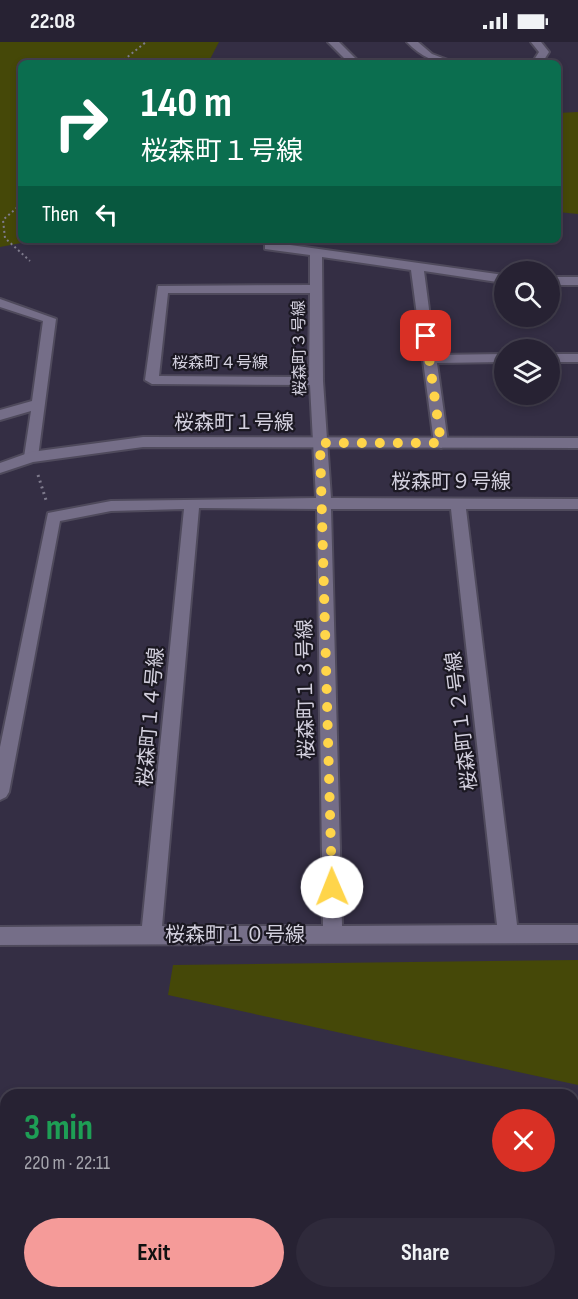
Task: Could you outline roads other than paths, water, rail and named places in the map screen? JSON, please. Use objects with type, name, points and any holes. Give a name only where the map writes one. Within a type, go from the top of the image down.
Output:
[{"type":"street","points":[[333,42],[352,60]]},
{"type":"street","points":[[412,42],[429,56],[442,60]]},
{"type":"street","points":[[536,42],[544,52],[539,60]]},
{"type":"street","points":[[269,246],[494,278]]},
{"type":"street","name":"桜森町３号線","points":[[316,253],[316,381],[320,443]]},
{"type":"street","points":[[417,268],[441,443]]},
{"type":"street","points":[[560,280],[578,281]]},
{"type":"street","name":"桜森町４号線","points":[[316,289],[162,289],[152,380],[316,381]]},
{"type":"street","points":[[0,303],[50,319],[31,457]]},
{"type":"street","points":[[429,359],[494,358]]},
{"type":"street","points":[[560,358],[578,358]]},
{"type":"street","points":[[0,415],[38,404]]},
{"type":"street","name":"桜森町１号線","points":[[0,468],[31,457],[143,442],[578,443]]},
{"type":"street","name":"桜森町１３号線","points":[[320,443],[324,503],[333,935]]},
{"type":"street","points":[[0,792],[52,517],[111,506],[192,503],[324,503]]},
{"type":"street","name":"桜森町１４号線","points":[[151,936],[192,503]]},
{"type":"street","name":"桜森町９号線","points":[[324,503],[578,504]]},
{"type":"street","name":"桜森町１２号線","points":[[458,503],[508,933]]},
{"type":"street","name":"桜森町１０号線","points":[[0,936],[578,934]]}]
